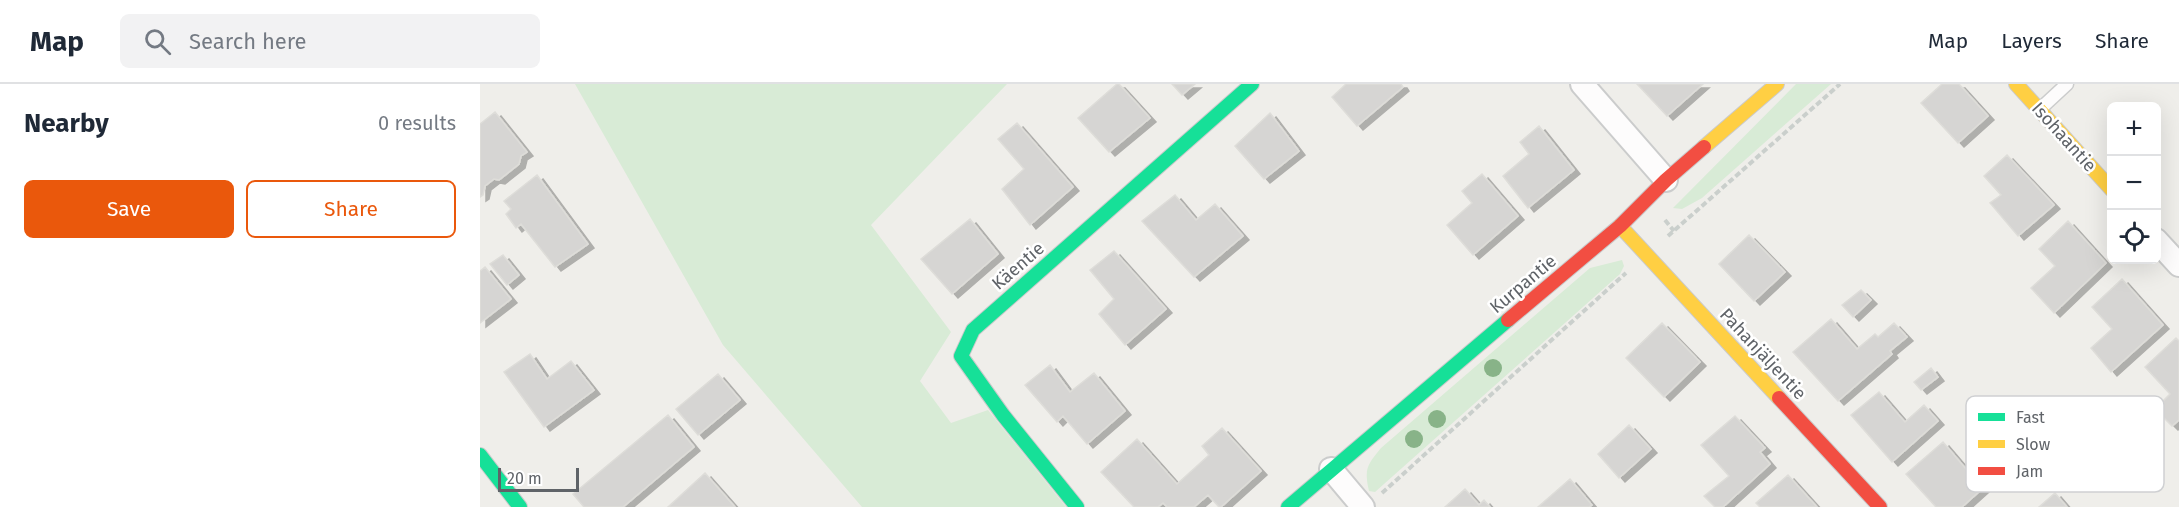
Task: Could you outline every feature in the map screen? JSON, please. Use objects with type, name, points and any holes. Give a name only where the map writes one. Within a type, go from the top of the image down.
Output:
[{"type":"street","name":"Käentie","points":[[1077,507],[1003,415],[961,356],[973,330],[1252,84]]},
{"type":"street","points":[[1582,84],[1666,180]]},
{"type":"street","name":"Kurpantie","points":[[1288,507],[1620,226],[1666,180],[1777,84]]},
{"type":"street","name":"Isohaantie","points":[[2016,84],[2107,185]]},
{"type":"street","name":"Pahanjäljentie","points":[[1620,226],[1880,507]]},
{"type":"street","points":[[2161,245],[2179,265]]},
{"type":"street","points":[[480,455],[517,506]]},
{"type":"street","points":[[1331,469],[1369,503]]},
{"type":"lane","points":[[2039,110],[2067,84]]},
{"type":"path","points":[[1369,503],[1840,84]]},
{"type":"green space","points":[[575,84],[1007,84],[871,225],[951,332],[920,381],[951,423],[988,410],[1066,507],[862,507],[723,345]]},
{"type":"green space","points":[[1796,84],[1831,84],[1702,198],[1682,209],[1673,208]]},
{"type":"green space","points":[[1622,260],[1624,266],[1620,274],[1375,492],[1369,491],[1368,468],[1381,448],[1590,268]]},
{"type":"building","points":[[1117,84],[1150,118],[1109,152],[1078,118]]},
{"type":"building","points":[[1172,84],[1195,84],[1182,95]]},
{"type":"building","points":[[1346,84],[1401,84],[1403,87],[1357,126],[1332,97]]},
{"type":"building","points":[[1637,84],[1703,84],[1667,116]]},
{"type":"building","points":[[1942,84],[1959,84],[1988,116],[1958,143],[1921,103]]},
{"type":"building","points":[[495,112],[527,152],[521,156],[519,164],[499,180],[494,179],[485,186],[483,195],[480,197],[480,124]]},
{"type":"building","points":[[1270,113],[1299,151],[1264,179],[1235,146]]},
{"type":"building","points":[[1017,123],[1073,187],[1030,225],[1002,189],[1024,169],[998,139]]},
{"type":"building","points":[[1539,126],[1574,170],[1528,208],[1503,176],[1529,154],[1520,142]]},
{"type":"building","points":[[2007,155],[2054,205],[2018,236],[1990,203],[2001,195],[1984,176]]},
{"type":"building","points":[[1482,174],[1518,216],[1473,255],[1447,225],[1472,203],[1462,191]]},
{"type":"building","points":[[537,175],[588,244],[555,267],[521,224],[516,228],[506,214],[511,209],[504,201]]},
{"type":"building","points":[[1175,195],[1196,220],[1215,204],[1243,236],[1194,277],[1142,221]]},
{"type":"building","points":[[970,219],[998,254],[952,294],[921,259]]},
{"type":"building","points":[[2068,221],[2106,263],[2054,313],[2031,288],[2055,266],[2039,249]]},
{"type":"building","points":[[1749,235],[1785,272],[1754,301],[1719,264]]},
{"type":"building","points":[[1114,251],[1166,309],[1125,345],[1099,314],[1114,299],[1090,270]]},
{"type":"building","points":[[503,255],[519,275],[507,285],[490,264]]},
{"type":"building","points":[[485,267],[511,299],[480,323],[480,271]]},
{"type":"building","points":[[2122,279],[2163,325],[2111,372],[2091,348],[2112,329],[2092,307]]},
{"type":"building","points":[[1861,290],[1871,300],[1853,317],[1842,305]]},
{"type":"building","points":[[1831,319],[1857,349],[1875,334],[1878,337],[1894,323],[1907,337],[1890,351],[1892,354],[1838,401],[1793,352]]},
{"type":"building","points":[[1662,323],[1700,362],[1664,397],[1626,358]]},
{"type":"building","points":[[2176,338],[2179,341],[2179,420],[2172,426],[2164,418],[2164,400],[2170,394],[2145,367]]},
{"type":"building","points":[[530,354],[547,379],[571,361],[594,390],[544,427],[504,372]]},
{"type":"building","points":[[1050,365],[1070,392],[1094,373],[1125,411],[1087,444],[1063,416],[1057,422],[1025,385]]},
{"type":"building","points":[[1931,368],[1938,377],[1921,390],[1914,382]]},
{"type":"building","points":[[718,374],[740,400],[698,435],[676,409]]},
{"type":"building","points":[[1879,392],[1905,422],[1924,405],[1938,421],[1892,462],[1851,415]]},
{"type":"building","points":[[668,415],[694,447],[623,507],[584,507],[573,494]]},
{"type":"building","points":[[1735,416],[1765,448],[1760,452],[1770,464],[1723,507],[1715,507],[1704,496],[1729,476],[1701,445]]},
{"type":"building","points":[[1629,425],[1651,449],[1619,478],[1598,454]]},
{"type":"building","points":[[1222,428],[1261,471],[1221,507],[1208,495],[1194,507],[1167,507],[1163,503],[1158,507],[1134,507],[1101,472],[1137,439],[1177,484],[1209,455],[1202,446]]},
{"type":"building","points":[[1943,442],[1966,469],[1966,492],[1979,492],[1962,507],[1936,507],[1906,474]]},
{"type":"building","points":[[705,473],[735,507],[668,507]]},
{"type":"building","points":[[1788,475],[1817,507],[1760,507],[1756,503]]},
{"type":"building","points":[[1570,479],[1592,505],[1589,507],[1538,507]]},
{"type":"building","points":[[1465,489],[1479,505],[1484,500],[1490,507],[1445,507]]},
{"type":"building","points":[[2055,493],[2067,507],[2039,507]]},
{"type":"traffic: fast","points":[[1077,507],[1003,415],[961,356],[973,330],[1252,84]]},
{"type":"traffic: fast","points":[[1288,507],[1508,320]]},
{"type":"traffic: fast","points":[[480,455],[520,507]]},
{"type":"traffic: slow","points":[[1704,147],[1777,84]]},
{"type":"traffic: slow","points":[[2016,84],[2107,184]]},
{"type":"traffic: slow","points":[[1620,226],[1779,398]]},
{"type":"traffic: jam","points":[[1508,320],[1620,226],[1666,180],[1704,147]]},
{"type":"traffic: jam","points":[[1779,398],[1880,507]]}]
